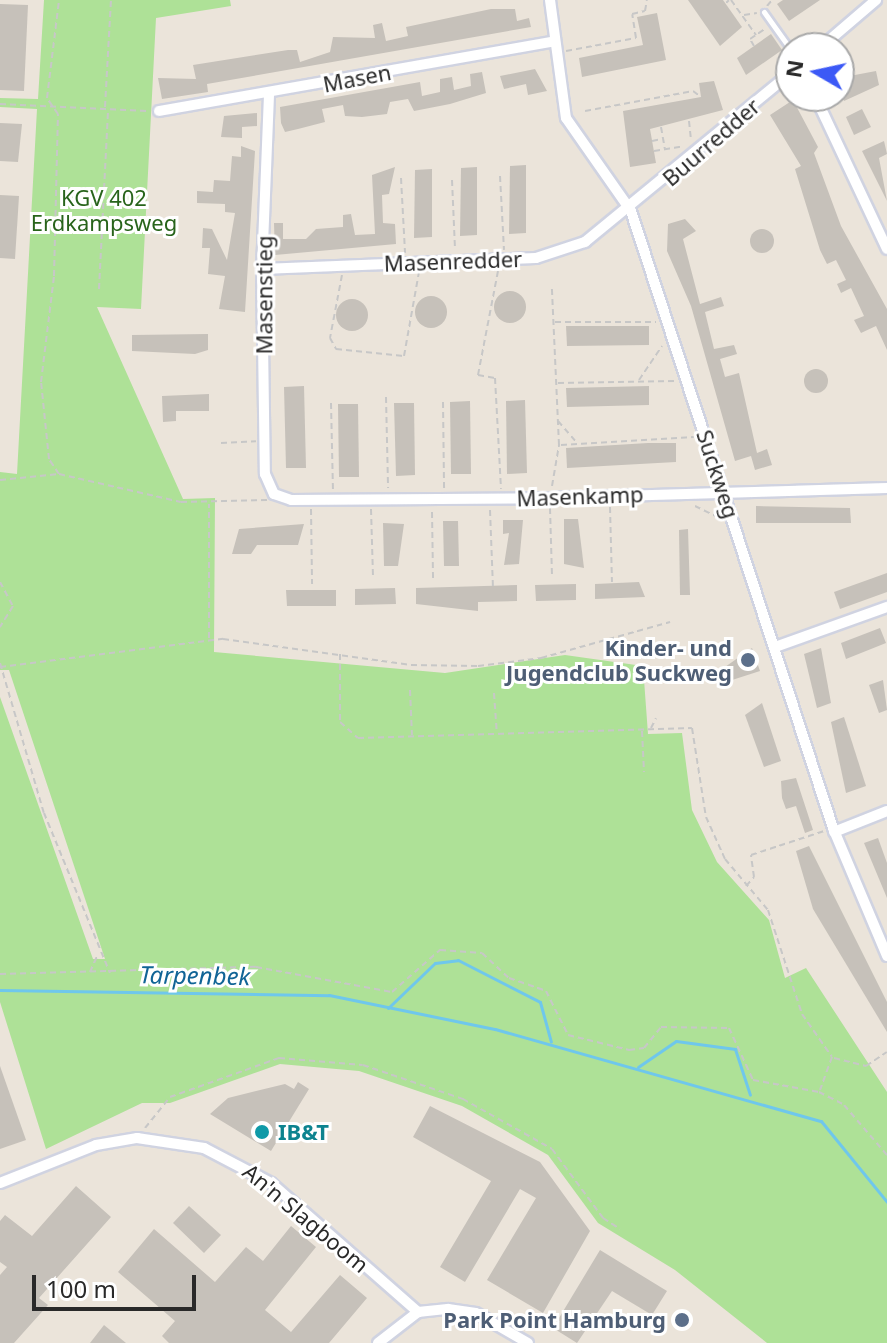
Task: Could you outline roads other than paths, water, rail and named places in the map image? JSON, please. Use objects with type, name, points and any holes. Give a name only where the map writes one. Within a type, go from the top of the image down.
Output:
[{"type":"street","name":"Suckweg","points":[[550,0],[566,118],[631,211],[833,830],[887,956]]},
{"type":"street","points":[[839,32],[876,0]]},
{"type":"street","name":"Masen","points":[[159,111],[269,95],[555,41]]},
{"type":"street","name":"Buurredder","points":[[631,211],[775,87]]},
{"type":"street","name":"Masenstieg","points":[[269,95],[262,269],[265,441],[274,494]]},
{"type":"street","points":[[823,112],[887,249]]},
{"type":"street","name":"Masenredder","points":[[262,269],[502,259],[585,242],[631,211]]},
{"type":"street","name":"Masenkamp","points":[[274,494],[310,500],[550,498],[724,490],[887,488]]},
{"type":"street","points":[[775,647],[887,607]]},
{"type":"street","points":[[833,830],[887,811]]},
{"type":"street","name":"An'n Slagboom","points":[[0,1183],[96,1145],[137,1138],[236,1160],[418,1312]]},
{"type":"street","points":[[378,1343],[418,1312],[476,1313],[528,1343]]},
{"type":"lane","points":[[764,12],[779,32]]},
{"type":"waterway","name":"Tarpenbek","points":[[388,1008],[435,963],[458,960],[540,1002],[551,1042]]},
{"type":"waterway","name":"Tarpenbek","points":[[0,990],[329,995],[495,1029],[821,1121],[887,1202]]},
{"type":"waterway","name":"Tarpenbek","points":[[638,1067],[676,1041],[735,1049],[750,1095]]},
{"type":"place","name":"Kinder- und Jugendclub Suckweg","points":[[748,660]]},
{"type":"place","name":"IB&T","points":[[262,1132]]},
{"type":"place","name":"Park Point Hamburg","points":[[682,1320]]},
{"type":"park label","name":"KGV 402 Erdkampsweg","points":[[104,210]]}]
